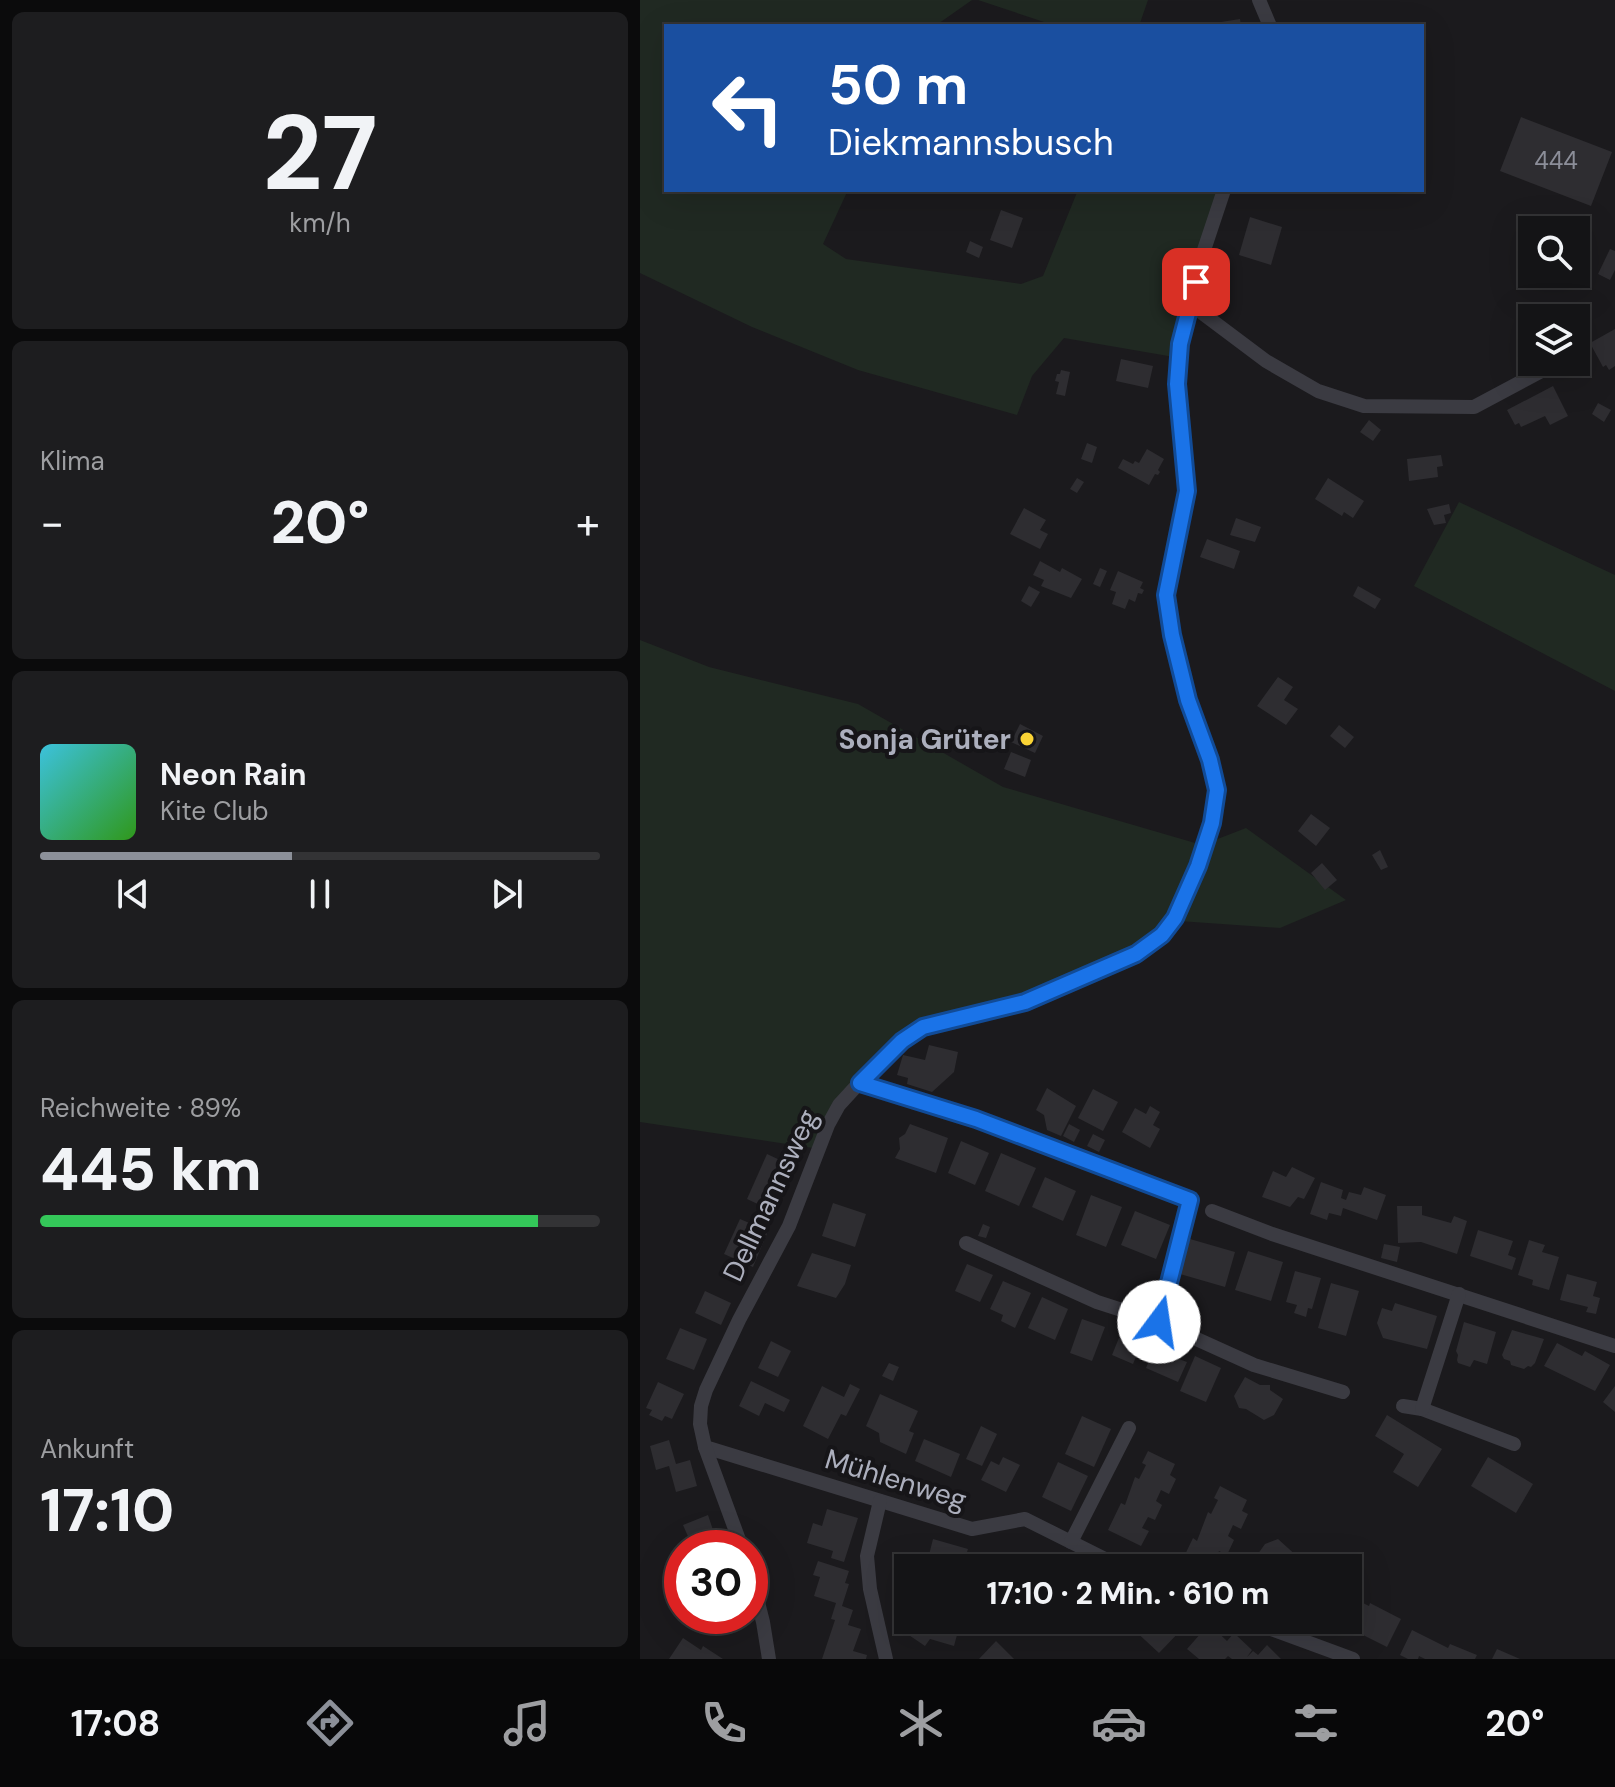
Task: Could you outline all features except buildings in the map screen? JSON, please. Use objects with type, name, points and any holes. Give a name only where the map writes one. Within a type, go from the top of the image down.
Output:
[{"type":"street","points":[[1259,0],[1269,24]]},
{"type":"street","name":"Dellmannsweg","points":[[735,1530],[705,1447],[700,1424],[706,1390],[789,1226],[828,1125],[839,1105],[893,1049],[923,1027],[1034,999],[1136,954],[1162,935],[1175,918],[1198,866],[1212,823],[1217,790],[1210,760],[1188,700],[1166,595],[1187,491],[1177,384],[1180,344],[1223,192]]},
{"type":"street","points":[[1190,304],[1266,361],[1318,391],[1364,406],[1474,407],[1532,376]]},
{"type":"street","points":[[860,1083],[976,1119],[1190,1200],[1159,1322]]},
{"type":"street","points":[[1212,1211],[1272,1234],[1615,1346]]},
{"type":"street","points":[[966,1243],[1097,1302],[1159,1322],[1254,1365],[1343,1392]]},
{"type":"street","points":[[1422,1409],[1459,1294]]},
{"type":"street","points":[[1403,1406],[1422,1409],[1514,1444]]},
{"type":"street","points":[[1071,1542],[1129,1428]]},
{"type":"street","name":"Mühlenweg","points":[[705,1447],[972,1529],[1025,1519],[1095,1554]]},
{"type":"street","points":[[880,1501],[867,1556],[870,1589],[886,1659]]},
{"type":"street","points":[[765,1634],[769,1659]]},
{"type":"street","points":[[1285,1634],[1353,1659]]},
{"type":"shaded area","points":[[640,0],[972,0],[938,24],[664,24],[664,192],[847,192],[823,244],[846,259],[1021,284],[1043,276],[1077,192],[1220,192],[1174,357],[1064,338],[1032,376],[1017,415],[858,370],[752,327],[640,273]]},
{"type":"shaded area","points":[[978,0],[1148,0],[1140,24],[1050,24]]},
{"type":"shaded area","points":[[1459,502],[1615,575],[1615,691],[1414,586]]},
{"type":"shaded area","points":[[640,640],[709,667],[858,704],[1003,787],[1202,845],[1246,828],[1346,900],[1280,928],[1179,921],[1132,952],[1044,994],[922,1026],[839,1104],[820,1149],[640,1122]]},
{"type":"place","name":"Sonja Grüter","points":[[1027,739]]},
{"type":"route","points":[[1159,1322],[1190,1200],[976,1119],[860,1083],[883,1057],[923,1027],[1044,996],[1136,954],[1162,935],[1175,918],[1198,866],[1212,823],[1217,790],[1210,760],[1188,700],[1167,613],[1166,595],[1187,491],[1177,384],[1180,344],[1196,282]]}]
